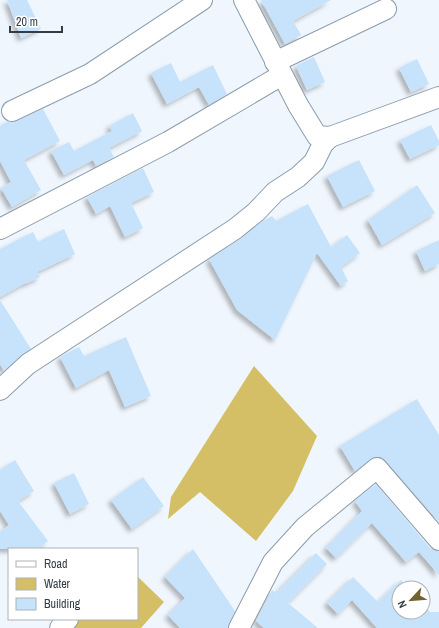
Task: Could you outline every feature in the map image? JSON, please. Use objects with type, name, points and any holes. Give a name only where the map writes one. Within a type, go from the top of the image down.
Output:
[{"type":"street","points":[[12,111],[90,74],[202,0]]},
{"type":"street","points":[[244,0],[298,105],[317,136],[330,137],[439,97]]},
{"type":"street","points":[[0,229],[168,142],[279,69],[386,9]]},
{"type":"street","points":[[0,390],[28,364],[228,233],[256,212],[275,192],[298,178],[314,162],[323,144],[330,137]]},
{"type":"street","points":[[239,628],[273,562],[304,527],[377,468],[439,540]]},
{"type":"street","points":[[60,628],[67,620]]},
{"type":"water","points":[[254,366],[317,436],[293,491],[256,541],[200,492],[168,519],[171,497]]},
{"type":"water","points":[[138,577],[164,602],[141,628],[72,628],[78,620],[138,620]]},
{"type":"building","points":[[7,0],[27,0],[41,29],[21,38]]},
{"type":"building","points":[[261,0],[331,0],[293,21],[301,35],[285,44]]},
{"type":"building","points":[[314,57],[325,82],[307,90],[296,66]]},
{"type":"building","points":[[417,59],[429,84],[411,92],[399,68]]},
{"type":"building","points":[[171,63],[180,82],[213,65],[227,94],[209,105],[199,87],[167,104],[151,73]]},
{"type":"building","points":[[43,109],[60,141],[24,160],[41,190],[12,207],[1,188],[11,182],[0,161],[0,126],[8,121],[17,121]]},
{"type":"building","points":[[133,113],[142,131],[109,148],[114,157],[96,166],[93,160],[64,175],[51,151],[69,142],[74,151],[112,131],[109,126]]},
{"type":"building","points":[[431,125],[439,141],[439,145],[410,159],[400,140]]},
{"type":"building","points":[[359,160],[375,191],[343,207],[327,176]]},
{"type":"building","points":[[143,168],[154,192],[131,203],[143,228],[125,237],[110,206],[96,214],[87,197]]},
{"type":"building","points":[[417,185],[435,213],[382,245],[368,220]]},
{"type":"building","points":[[308,204],[331,247],[347,235],[360,253],[341,267],[348,281],[341,286],[317,253],[275,340],[237,310],[209,259],[241,239],[263,221],[272,216],[276,221]]},
{"type":"building","points":[[64,229],[75,254],[37,272],[40,277],[25,283],[0,297],[0,249],[33,232],[38,242]]},
{"type":"building","points":[[439,240],[439,264],[425,271],[416,251]]},
{"type":"building","points":[[0,300],[31,349],[4,371],[0,364]]},
{"type":"building","points":[[126,337],[151,396],[125,407],[109,370],[76,388],[60,357],[79,347],[84,356]]},
{"type":"building","points":[[417,399],[439,435],[439,522],[385,460],[381,457],[375,457],[355,471],[340,446]]},
{"type":"building","points":[[15,460],[34,491],[18,501],[48,541],[38,548],[0,549],[0,532],[9,525],[0,511],[0,470]]},
{"type":"building","points":[[74,473],[89,504],[70,514],[54,483]]},
{"type":"building","points":[[143,477],[164,506],[132,529],[111,500]]},
{"type":"building","points":[[376,484],[430,548],[439,551],[439,575],[419,552],[406,562],[372,523],[336,558],[326,548],[362,511],[355,501]]},
{"type":"building","points":[[193,549],[235,611],[228,628],[180,628],[168,615],[185,598],[165,577]]},
{"type":"building","points":[[316,553],[327,564],[288,603],[318,628],[264,628],[256,621],[272,590],[276,593]]},
{"type":"building","points":[[353,577],[378,602],[391,590],[391,620],[431,620],[431,612],[439,612],[439,628],[377,628],[352,600],[338,614],[327,603]]}]
